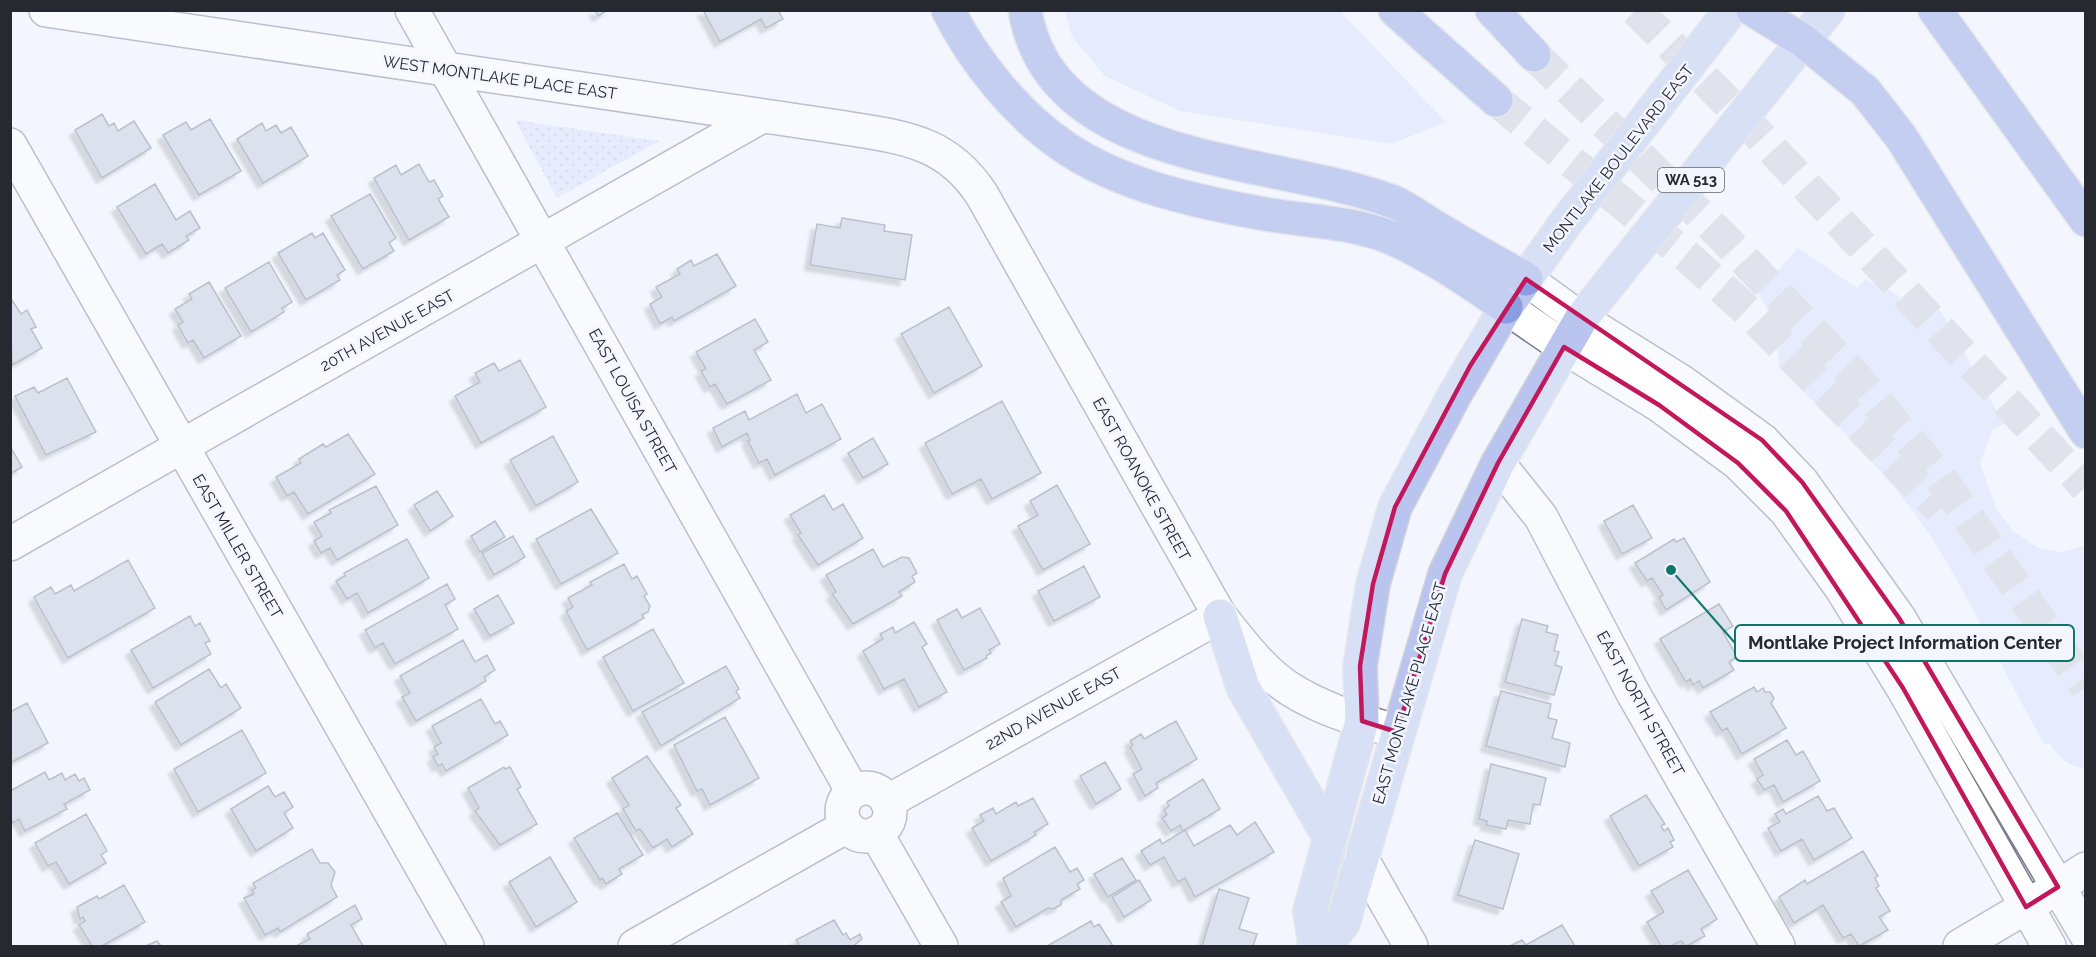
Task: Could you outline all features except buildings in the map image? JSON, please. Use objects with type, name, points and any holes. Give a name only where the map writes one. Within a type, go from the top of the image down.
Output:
[{"type":"highway","points":[[948,10],[993,78],[1024,112],[1065,148],[1105,170],[1167,192],[1259,213],[1360,229],[1388,237],[1446,267],[1506,307]]},
{"type":"highway","points":[[1024,10],[1027,27],[1042,59],[1068,92],[1091,112],[1136,136],[1389,200],[1526,279]]},
{"type":"highway","points":[[1395,10],[1496,100]]},
{"type":"highway","points":[[1492,10],[1534,55]]},
{"type":"highway","points":[[1753,10],[1802,40],[1865,91],[1901,137],[2085,432]]},
{"type":"highway","points":[[1935,10],[2085,220]]},
{"type":"main road","name":"MONTLAKE BOULEVARD EAST","points":[[1506,307],[1731,10]]},
{"type":"main road","name":"WA 513","points":[[1581,319],[1828,10]]},
{"type":"main road","points":[[1315,946],[1310,911],[1362,721],[1360,666],[1373,584],[1395,507],[1459,386],[1506,307]]},
{"type":"main road","name":"EAST MONTLAKE PLACE EAST","points":[[1325,946],[1342,923],[1444,574],[1498,463],[1581,319]]},
{"type":"main road","points":[[1220,616],[1243,687],[1330,838]]},
{"type":"street","name":"WEST MONTLAKE PLACE EAST","points":[[46,10],[906,139],[933,148],[950,159]]},
{"type":"street","name":"EAST LOUISA STREET","points":[[412,10],[853,792]]},
{"type":"street","name":"20TH AVENUE EAST","points":[[10,544],[762,116]]},
{"type":"street","name":"EAST MILLER STREET","points":[[10,145],[180,446],[468,946]]},
{"type":"street","name":"EAST ROANOKE STREET","points":[[950,159],[973,182],[982,195],[1220,616],[1252,655],[1288,688],[1331,711],[1397,732]]},
{"type":"street","points":[[1526,279],[1581,319],[1682,382],[1762,440],[1802,482],[1899,618],[2085,934]]},
{"type":"street","points":[[1506,307],[1564,347],[1659,405],[1738,463],[1786,511],[1842,589],[1903,688],[2049,946]]},
{"type":"street","name":"EAST NORTH STREET","points":[[1498,463],[1541,517],[1629,684],[1779,946]]},
{"type":"street","name":"22ND AVENUE EAST","points":[[887,802],[1220,616]]},
{"type":"street","points":[[635,946],[862,829],[882,829],[889,815],[887,802],[874,789],[853,792],[843,804],[843,819],[862,829],[941,946]]},
{"type":"street","points":[[1361,858],[1411,946]]},
{"type":"street","points":[[1960,946],[2026,908],[2085,869]]},
{"type":"highlighted area","points":[[1526,279],[1762,440],[1802,482],[1899,618],[2058,887],[2026,907],[1903,688],[1786,511],[1738,463],[1659,405],[1564,347],[1498,463],[1445,574],[1397,732],[1362,721],[1360,666],[1373,584],[1395,507],[1470,366]]},
{"type":"shaded area","points":[[1065,11],[1340,11],[1446,122],[1392,144],[1180,111],[1105,76],[1072,37]]},
{"type":"shaded area","points":[[515,120],[659,141],[557,198]]},
{"type":"shaded area","points":[[1798,248],[1857,288],[1866,279],[1885,292],[1887,289],[1901,297],[1898,301],[1901,303],[1911,294],[1926,303],[1925,309],[1935,301],[2004,424],[1992,431],[1980,463],[1996,508],[2013,531],[2038,548],[2060,552],[2085,546],[2085,768],[2069,764],[2050,744],[2044,744],[1943,556],[1908,504],[1867,457],[1779,368],[1777,342],[1771,320],[1762,299],[1747,277],[1758,267],[1773,276]]},
{"type":"tunnel","points":[[1636,10],[1744,119],[2086,487]]},
{"type":"tunnel","points":[[1534,55],[1718,232],[1852,373],[1940,477],[2086,687]]},
{"type":"tunnel","points":[[1496,100],[1689,258],[1752,315],[1940,509]]},
{"type":"place","name":"Montlake Project Information Center","points":[[1671,570]]}]
